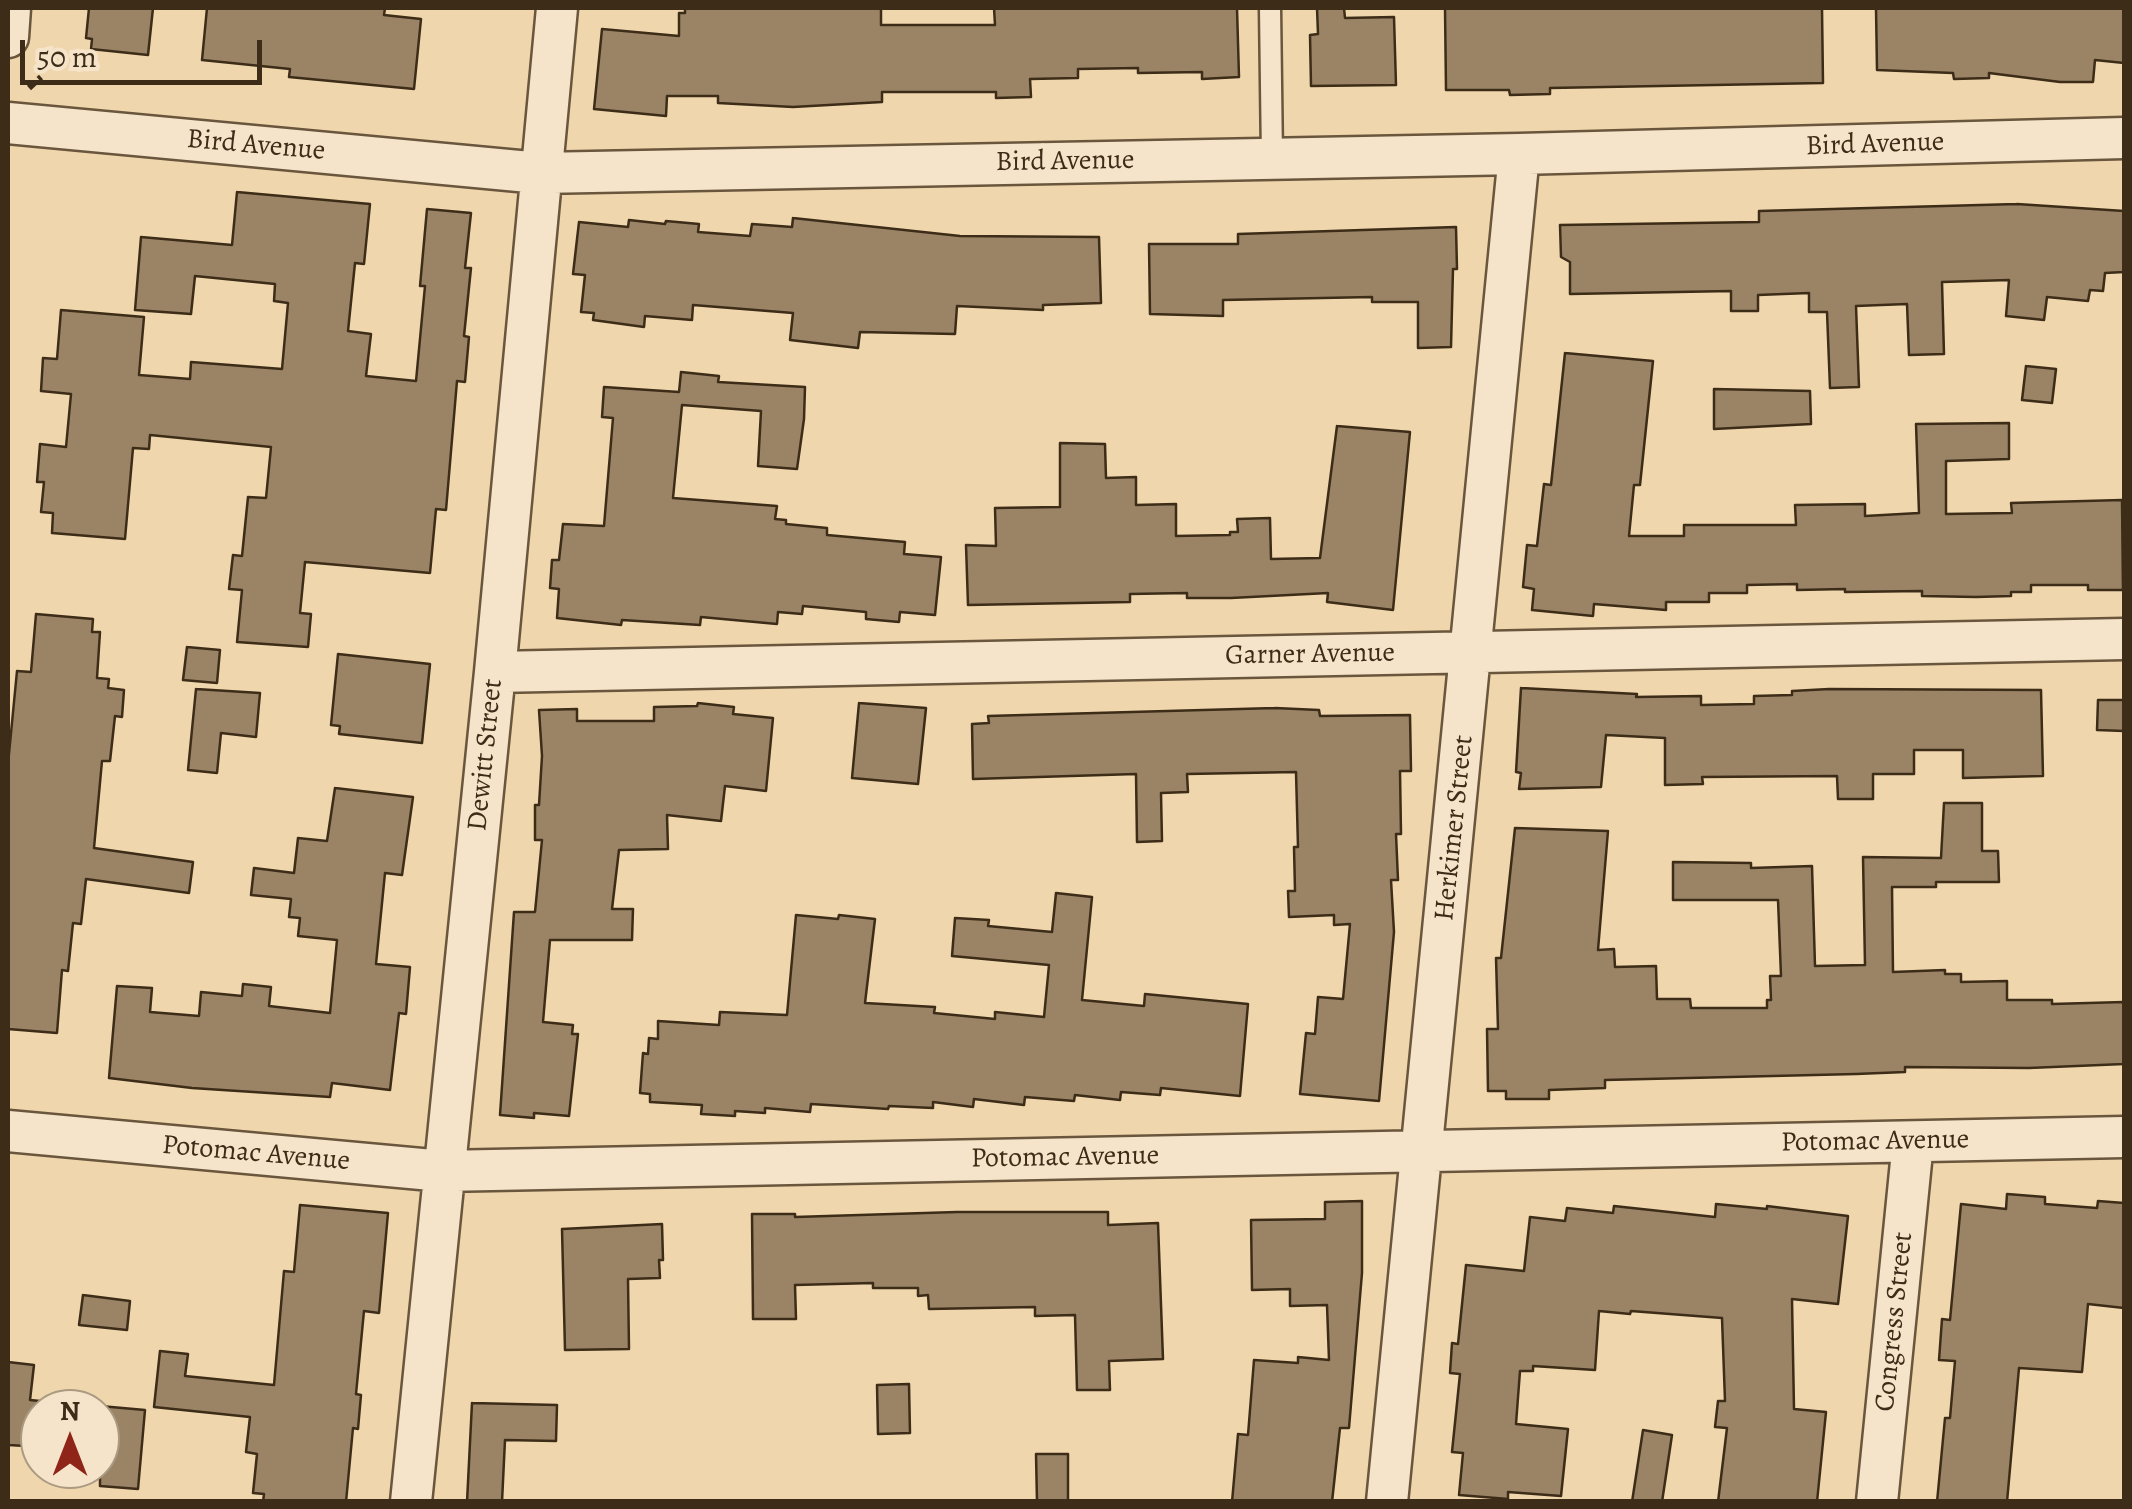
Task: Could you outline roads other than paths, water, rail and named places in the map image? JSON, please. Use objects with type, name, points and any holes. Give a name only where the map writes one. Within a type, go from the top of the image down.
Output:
[{"type":"street","points":[[8,37],[10,8]]},
{"type":"street","name":"Dewitt Street","points":[[411,1502],[495,672],[556,8]]},
{"type":"street","name":"Bird Avenue","points":[[8,122],[540,172],[1519,154],[2124,138]]},
{"type":"street","name":"Herkimer Street","points":[[1387,1502],[1519,154]]},
{"type":"street","name":"Garner Avenue","points":[[495,672],[2124,640]]},
{"type":"street","name":"Potomac Avenue","points":[[8,1132],[443,1171],[2124,1137]]},
{"type":"street","name":"Congress Street","points":[[1877,1502],[1913,1142]]},
{"type":"lane","points":[[1270,8],[1272,158]]}]
